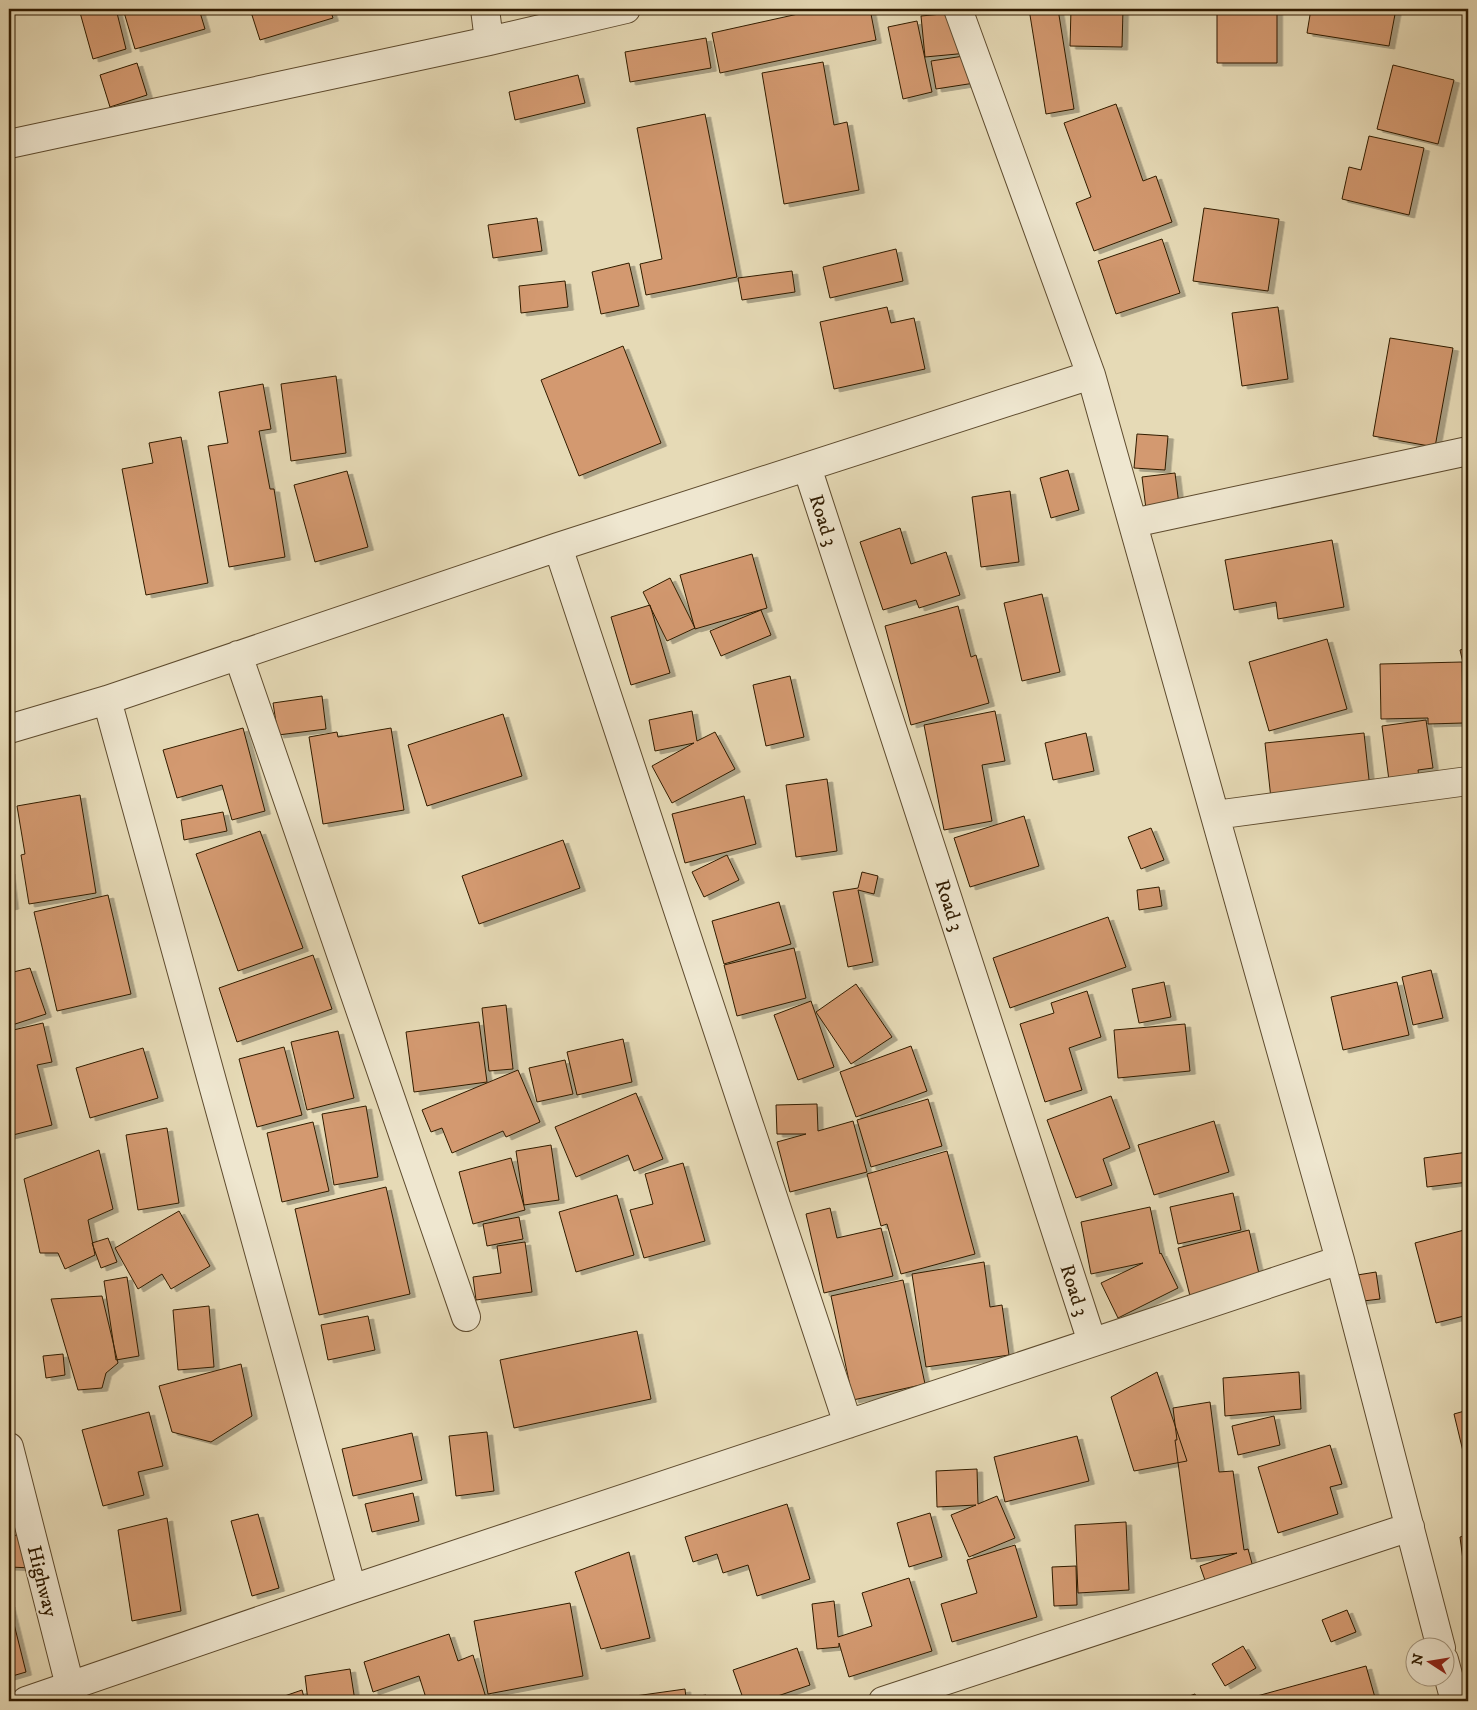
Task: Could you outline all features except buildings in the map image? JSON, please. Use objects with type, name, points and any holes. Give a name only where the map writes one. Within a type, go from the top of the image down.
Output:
[{"type":"street","points":[[486,9],[489,40]]},
{"type":"street","points":[[9,144],[626,9]]},
{"type":"street","points":[[958,9],[1091,375],[1340,1260],[1438,1638]]},
{"type":"street","points":[[9,729],[107,700],[558,547],[1091,375]]},
{"type":"street","points":[[1132,523],[1468,451]]},
{"type":"street","name":"Road 3","points":[[807,467],[1092,1342]]},
{"type":"street","points":[[558,547],[848,1424]]},
{"type":"street","points":[[238,655],[466,1318]]},
{"type":"street","points":[[107,700],[352,1589]]},
{"type":"street","points":[[1215,815],[1468,781]]},
{"type":"street","points":[[26,1701],[352,1589],[1340,1260]]},
{"type":"street","name":"Highway","points":[[9,1447],[70,1686]]},
{"type":"street","points":[[882,1701],[1410,1527]]},
{"type":"street","points":[[1452,1688],[1455,1701]]}]
